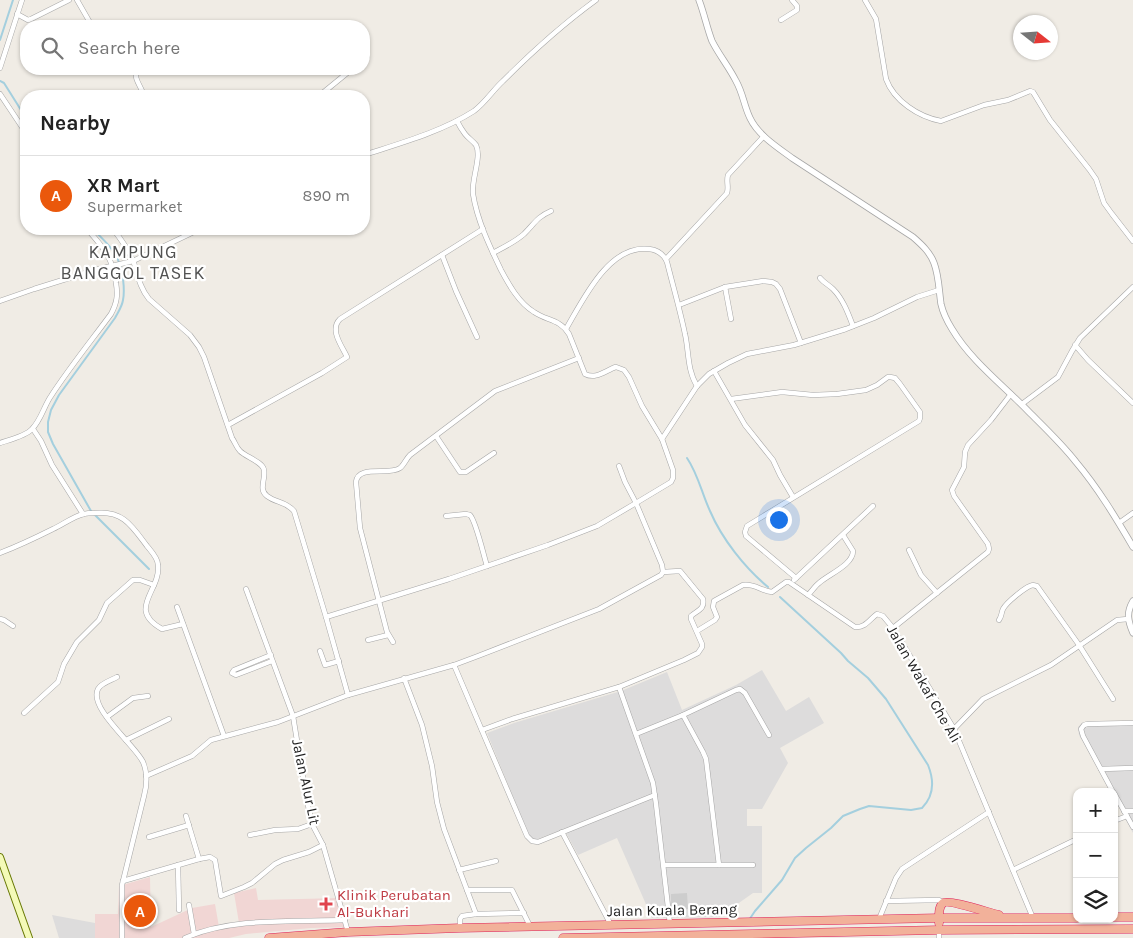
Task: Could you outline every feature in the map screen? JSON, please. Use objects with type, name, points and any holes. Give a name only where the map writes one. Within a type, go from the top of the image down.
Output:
[{"type":"highway","points":[[939,934],[940,910],[942,903],[945,902],[1010,918]]},
{"type":"highway","points":[[1118,917],[1133,917]]},
{"type":"highway","name":"Jalan Kuala Berang","points":[[269,938],[348,932],[530,926],[939,918],[1073,918]]},
{"type":"highway","points":[[566,926],[581,929],[584,933],[584,938]]},
{"type":"highway","name":"Jalan Kuala Berang","points":[[563,938],[764,934],[785,936],[939,934],[1133,929]]},
{"type":"main road","points":[[0,857],[29,938]]},
{"type":"street","points":[[0,68],[22,0]]},
{"type":"street","points":[[18,14],[31,20],[69,0]]},
{"type":"street","points":[[77,0],[89,20]]},
{"type":"street","points":[[370,153],[457,121],[480,106],[502,82],[546,41],[596,0]]},
{"type":"street","points":[[699,0],[712,40],[736,80],[750,119],[764,136],[792,158],[913,237],[925,249],[934,262],[942,306],[953,331],[982,365],[1022,404],[1076,462],[1098,491],[1133,547]]},
{"type":"street","points":[[781,20],[797,10],[797,6],[792,0]]},
{"type":"street","points":[[865,0],[876,19],[888,85],[907,106],[942,121],[984,105],[1008,100],[1030,91],[1033,92],[1050,120],[1096,179],[1104,202],[1133,242]]},
{"type":"street","points":[[136,75],[136,80],[142,90]]},
{"type":"street","points":[[326,90],[345,75]]},
{"type":"street","points":[[0,94],[20,124]]},
{"type":"street","points":[[326,617],[379,602],[584,532],[671,482],[673,478],[673,470],[662,438],[642,406],[624,370],[616,367],[595,376],[585,374],[566,329],[527,307],[509,284],[483,229],[473,194],[476,144],[467,136],[457,121]]},
{"type":"street","points":[[666,259],[727,193],[729,189],[728,175],[764,136]]},
{"type":"street","points":[[493,253],[514,241],[525,233],[540,216],[551,211]]},
{"type":"street","points":[[228,425],[347,357],[335,331],[335,326],[340,319],[483,229]]},
{"type":"street","points":[[0,443],[26,434],[33,429],[51,395],[111,314],[116,304],[118,296],[115,266],[92,235]]},
{"type":"street","points":[[116,235],[132,262],[144,293],[190,335],[199,347],[237,448],[264,468],[262,488],[265,494],[269,498],[290,506],[294,511],[348,695]]},
{"type":"street","points":[[0,301],[95,270],[132,262],[188,235]]},
{"type":"street","points":[[566,329],[603,270],[632,250],[642,248],[659,252],[666,259],[679,305],[690,369],[697,386]]},
{"type":"street","points":[[442,254],[477,337]]},
{"type":"street","points":[[820,278],[841,298],[853,326]]},
{"type":"street","points":[[679,305],[725,287],[767,281],[776,284],[780,289],[801,343]]},
{"type":"street","points":[[725,287],[730,319]]},
{"type":"street","points":[[1022,404],[1058,377],[1080,338],[1133,287]]},
{"type":"street","points":[[662,438],[697,386],[709,374],[728,362],[748,354],[801,343],[853,326],[918,297],[939,290]]},
{"type":"street","points":[[1075,345],[1133,404]]},
{"type":"street","points":[[393,642],[388,635],[359,522],[356,479],[363,473],[400,468],[410,455],[495,391],[579,358]]},
{"type":"street","points":[[714,371],[746,425],[773,460],[793,497]]},
{"type":"street","points":[[731,398],[782,392],[837,394],[866,390],[890,376],[895,378],[920,412],[919,421],[747,526],[744,532],[746,536],[796,578]]},
{"type":"street","points":[[893,628],[988,552],[988,544],[954,496],[952,490],[964,467],[965,452],[968,445],[1011,394]]},
{"type":"street","points":[[33,429],[52,465],[83,514]]},
{"type":"street","points":[[436,436],[460,472],[466,472],[494,453]]},
{"type":"street","points":[[146,776],[192,756],[208,742],[278,722],[348,695],[454,664],[516,642],[599,609],[661,576],[663,572],[662,565],[619,466]]},
{"type":"street","points":[[697,631],[717,617],[713,607],[714,601],[743,585],[751,585],[763,591],[772,592],[786,582],[791,583],[873,506]]},
{"type":"street","points":[[0,553],[42,535],[83,514],[101,512],[124,518],[131,524],[156,557],[158,564],[158,572],[146,600],[145,607],[150,619],[162,629],[182,624]]},
{"type":"street","points":[[1118,523],[1133,513]]},
{"type":"street","points":[[446,516],[466,514],[472,517],[487,566]]},
{"type":"street","points":[[808,595],[817,584],[840,569],[852,557],[853,551],[843,535]]},
{"type":"street","points":[[909,550],[921,575],[937,593]]},
{"type":"street","points":[[482,730],[512,719],[619,687],[698,653],[702,644],[691,616],[702,609],[703,599],[680,571],[663,572]]},
{"type":"street","points":[[24,714],[58,682],[64,664],[72,649],[99,620],[112,598],[133,580],[154,584]]},
{"type":"street","name":"Jalan Wakaf Che Ali","points":[[791,583],[856,627],[861,628],[875,615],[879,614],[893,628],[954,729],[1034,918]]},
{"type":"street","points":[[999,620],[1001,619],[1003,609],[1014,598],[1027,588],[1033,585],[1037,586],[1079,645],[1113,699]]},
{"type":"street","name":"Jalan Alur Lit","points":[[246,588],[293,716],[312,824],[323,845],[348,932]]},
{"type":"street","points":[[1133,601],[1129,609],[1128,618],[1133,633]]},
{"type":"street","points":[[177,607],[224,736]]},
{"type":"street","points":[[954,729],[983,699],[1051,665],[1117,620],[1128,618]]},
{"type":"street","points":[[0,619],[13,626]]},
{"type":"street","points":[[368,640],[388,635]]},
{"type":"street","points":[[320,651],[325,665],[339,661]]},
{"type":"street","points":[[271,655],[234,670],[232,673],[236,675],[272,661]]},
{"type":"street","points":[[454,664],[529,839],[538,842],[655,794]]},
{"type":"street","points":[[118,677],[100,686],[96,694],[98,704],[140,757],[146,776],[144,796],[123,882],[122,938]]},
{"type":"street","points":[[404,678],[422,725],[444,829],[476,914]]},
{"type":"street","points":[[619,687],[653,782],[670,924]]},
{"type":"street","points":[[636,734],[740,689],[745,693],[769,735]]},
{"type":"street","points":[[107,717],[134,698],[148,696]]},
{"type":"street","points":[[683,715],[706,759],[719,865]]},
{"type":"street","points":[[126,740],[169,719]]},
{"type":"street","points":[[1112,788],[1081,729],[1084,724],[1133,723]]},
{"type":"street","points":[[1101,769],[1133,768]]},
{"type":"street","points":[[1118,800],[1133,828]]},
{"type":"street","points":[[1118,819],[1125,813],[1133,811]]},
{"type":"street","points":[[879,919],[897,875],[902,868],[989,812]]},
{"type":"street","points":[[186,816],[199,859]]},
{"type":"street","points":[[250,835],[312,824]]},
{"type":"street","points":[[149,836],[188,825]]},
{"type":"street","points":[[562,832],[611,925]]},
{"type":"street","points":[[1013,870],[1073,841]]},
{"type":"street","points":[[123,882],[210,857],[215,860],[221,896],[252,883],[275,864],[323,845]]},
{"type":"street","points":[[459,870],[496,861]]},
{"type":"street","points":[[664,865],[753,865]]},
{"type":"street","points":[[178,866],[178,910]]},
{"type":"street","points":[[467,890],[512,890],[530,926]]},
{"type":"street","points":[[886,901],[939,900],[942,903]]},
{"type":"street","points":[[189,905],[194,934]]},
{"type":"street","points":[[460,928],[460,917],[476,914],[524,913]]},
{"type":"street","points":[[185,938],[206,930],[255,923],[345,920]]},
{"type":"street","points":[[311,921],[311,934]]},
{"type":"shaded area","points":[[762,670],[786,711],[809,697],[824,723],[780,748],[788,763],[762,809],[747,809],[747,826],[762,826],[762,893],[753,893],[719,917],[652,918],[617,838],[578,855],[564,829],[535,840],[529,836],[487,733],[621,691],[667,672],[682,710],[736,685]]},
{"type":"shaded area","points":[[1133,721],[1133,833],[1118,805],[1118,788],[1109,788],[1079,735],[1078,727],[1082,723]]},
{"type":"shaded area","points":[[150,877],[151,927],[192,908],[215,904],[219,927],[239,923],[234,893],[256,888],[258,900],[340,898],[349,927],[311,928],[246,934],[229,938],[95,938],[95,914],[118,914],[119,886]]},
{"type":"shaded area","points":[[687,893],[688,909],[671,909],[671,894]]},
{"type":"shaded area","points":[[52,915],[95,923],[95,938],[59,938]]},
{"type":"waterway","points":[[0,40],[13,0]]},
{"type":"waterway","points":[[0,81],[4,83],[20,108]]},
{"type":"waterway","points":[[99,235],[110,247],[120,264],[124,296],[115,318],[59,395],[51,410],[48,432],[91,511],[149,569]]},
{"type":"waterway","points":[[687,458],[721,532],[743,562],[768,587]]},
{"type":"waterway","points":[[749,920],[782,880],[795,858],[843,816],[869,806],[911,810],[922,808],[929,798],[932,788],[928,765],[886,699],[868,678],[780,597]]},
{"type":"place","name":"Klinik Perubatan Al-Bukhari","points":[[326,904]]},
{"type":"place","name":"XR Mart","points":[[140,911]]},
{"type":"district","name":"KAMPUNG BANGGOL TASEK","points":[[133,262]]}]
